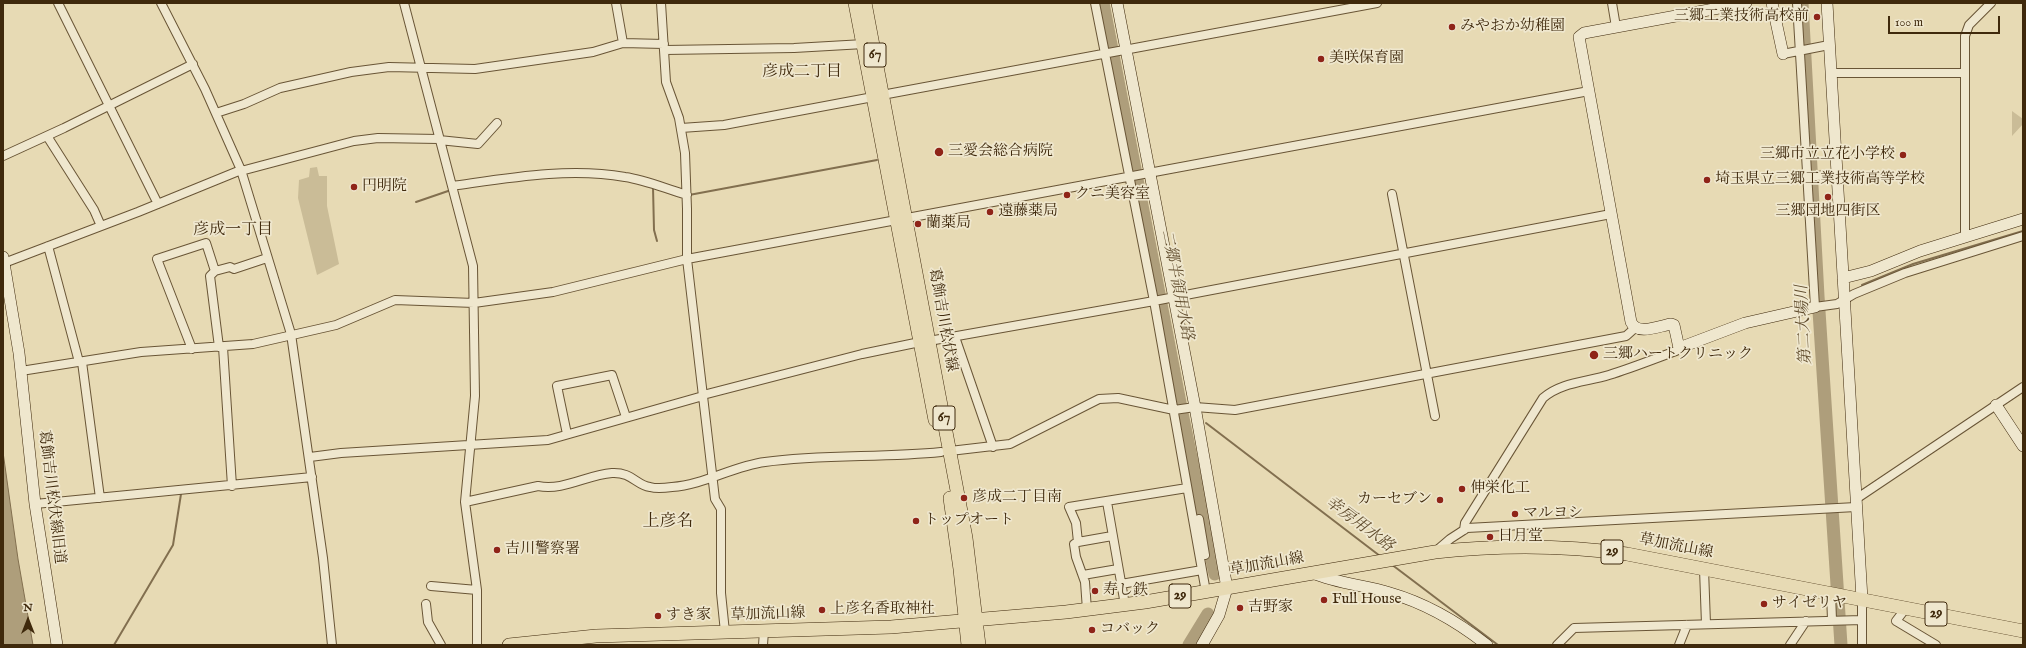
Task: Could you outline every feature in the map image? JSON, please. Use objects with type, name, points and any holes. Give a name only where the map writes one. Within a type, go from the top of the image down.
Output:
[{"type":"main road","name":"葛飾吉川松伏線","points":[[855,3],[878,96]]},
{"type":"main road","name":"葛飾吉川松伏線","points":[[865,3],[878,96],[945,452],[952,511],[971,620],[979,645]]},
{"type":"main road","name":"草加流山線","points":[[509,645],[570,638],[891,626],[1088,610],[1125,605],[1208,588],[1227,588],[1435,552],[1517,546],[1589,549],[1704,569],[2023,631]]},
{"type":"main road","name":"葛飾吉川松伏線","points":[[968,645],[971,620]]},
{"type":"street","points":[[58,3],[158,204]]},
{"type":"street","points":[[161,3],[193,64],[241,171],[291,334],[310,457],[332,645]]},
{"type":"street","points":[[404,3],[473,266],[475,396],[465,502],[477,590],[477,645]]},
{"type":"street","points":[[616,3],[622,43]]},
{"type":"street","points":[[661,3],[666,82],[677,110],[681,128],[687,194],[687,259],[712,478],[715,499],[721,509],[721,593],[725,632]]},
{"type":"street","points":[[1095,3],[1114,52],[1145,172],[1162,299],[1174,410],[1202,570],[1208,588]]},
{"type":"street","points":[[1117,3],[1114,52],[1130,176],[1190,407],[1227,588],[1219,614],[1202,645]]},
{"type":"street","points":[[681,128],[724,125],[1377,3]]},
{"type":"street","points":[[1612,3],[1616,27]]},
{"type":"street","points":[[1679,348],[1674,325],[1671,324],[1642,330],[1635,328],[1631,322],[1579,37],[1584,33],[1746,3]]},
{"type":"street","points":[[1772,3],[1782,54],[1823,46]]},
{"type":"street","points":[[1797,3],[1801,50],[1815,307]]},
{"type":"street","points":[[1826,3],[1823,46],[1831,73],[1830,174],[1843,278],[1856,503],[1856,598],[1862,620],[1862,645]]},
{"type":"street","points":[[1966,237],[1966,31],[1969,25],[1991,3]]},
{"type":"street","points":[[216,113],[244,104],[280,88],[351,72],[389,67],[475,69],[593,52],[622,43],[664,47],[794,48],[864,44]]},
{"type":"street","points":[[3,156],[193,64]]},
{"type":"street","points":[[1831,73],[1965,73]]},
{"type":"street","points":[[21,371],[141,352],[253,344],[291,334],[336,325],[395,300],[474,303],[553,292],[687,259],[1145,172],[1588,91]]},
{"type":"street","points":[[3,260],[48,246],[241,171],[366,139],[439,140],[478,144],[496,123]]},
{"type":"street","points":[[47,136],[94,210],[101,226]]},
{"type":"street","points":[[452,186],[540,174],[599,174],[638,180],[687,194]]},
{"type":"street","points":[[1807,177],[1830,174]]},
{"type":"street","points":[[1392,194],[1434,416]]},
{"type":"street","points":[[310,457],[341,453],[548,440],[626,417],[862,354],[925,341],[955,337],[1162,299],[1611,214]]},
{"type":"street","points":[[1843,278],[1870,271],[1910,255],[2023,219]]},
{"type":"street","points":[[1464,530],[1465,523],[1547,395],[1561,387],[1608,376],[1676,351],[1679,348],[1745,323],[1815,307],[1833,305],[1905,273],[2023,236]]},
{"type":"street","points":[[192,349],[157,259],[206,243],[214,271]]},
{"type":"street","points":[[48,246],[80,362],[100,498]]},
{"type":"street","points":[[232,486],[221,347],[210,276],[214,271],[230,267],[234,269],[267,258]]},
{"type":"street","name":"葛飾吉川松伏線旧道","points":[[3,260],[21,371],[34,504],[57,645]]},
{"type":"street","points":[[465,502],[538,486],[549,488],[562,486],[604,474],[613,473],[627,474],[650,487],[682,486],[764,462],[945,452],[993,447],[1010,444],[1099,399],[1118,398],[1174,410],[1190,407],[1235,410],[1626,336],[1635,328]]},
{"type":"street","points":[[955,337],[993,447]]},
{"type":"street","points":[[567,434],[557,386],[612,375],[626,417]]},
{"type":"street","points":[[1435,552],[1467,528],[1842,507],[1856,503],[2023,387]]},
{"type":"street","points":[[1996,405],[2023,446]]},
{"type":"street","points":[[34,504],[232,486],[312,477]]},
{"type":"street","points":[[1078,542],[1076,523],[1069,507],[1187,488]]},
{"type":"street","points":[[1106,502],[1125,605]]},
{"type":"street","points":[[1199,520],[1208,588]]},
{"type":"street","points":[[1088,610],[1083,575],[1074,544],[1112,536]]},
{"type":"street","points":[[1083,575],[1118,569]]},
{"type":"street","points":[[1704,569],[1706,624]]},
{"type":"street","points":[[1121,584],[1202,570]]},
{"type":"street","points":[[1314,572],[1329,580],[1373,588],[1405,598],[1449,619],[1487,645]]},
{"type":"street","points":[[430,586],[477,590]]},
{"type":"street","points":[[1831,594],[1832,620]]},
{"type":"street","points":[[426,604],[428,622],[441,645]]},
{"type":"street","points":[[1906,608],[1896,621],[1936,645]]},
{"type":"street","points":[[1557,645],[1574,628],[1862,620]]},
{"type":"street","points":[[1790,645],[1806,621]]},
{"type":"street","points":[[1679,645],[1687,625]]},
{"type":"street","points":[[763,645],[764,631]]},
{"type":"shaded area","points":[[2012,111],[2023,119],[2023,124],[2012,136]]},
{"type":"shaded area","points":[[317,167],[319,176],[327,176],[327,206],[339,264],[317,275],[298,198],[299,180],[309,177],[310,168]]},
{"type":"shaded area","points":[[3,452],[18,559],[33,645],[3,645]]},
{"type":"waterway","name":"二郷半領用水路","points":[[1103,3],[1182,413],[1215,574]]},
{"type":"waterway","name":"第二大場川","points":[[1802,3],[1818,296],[1841,645]]},
{"type":"waterway","points":[[689,195],[877,160]]},
{"type":"waterway","points":[[653,187],[654,230],[657,241]]},
{"type":"waterway","points":[[416,202],[451,190]]},
{"type":"waterway","points":[[1862,285],[1913,264],[2023,231]]},
{"type":"waterway","name":"第二大場川","points":[[1818,296],[1823,294]]},
{"type":"waterway","name":"幸房用水路","points":[[1206,423],[1380,556]]},
{"type":"waterway","points":[[114,645],[173,545],[181,494]]},
{"type":"waterway","name":"幸房用水路","points":[[1391,564],[1498,645]]},
{"type":"waterway","name":"二郷半領用水路","points":[[1189,645],[1208,614]]},
{"type":"place","name":"三郷工業技術高校前","points":[[1817,17]]},
{"type":"place","name":"みやおか幼稚園","points":[[1452,27]]},
{"type":"place","name":"美咲保育園","points":[[1321,59]]},
{"type":"place","name":"三愛会総合病院","points":[[939,152]]},
{"type":"place","name":"三郷市立立花小学校","points":[[1903,155]]},
{"type":"place","name":"埼玉県立三郷工業技術高等学校","points":[[1707,180]]},
{"type":"place","name":"円明院","points":[[354,187]]},
{"type":"place","name":"クニ美容室","points":[[1067,195]]},
{"type":"place","name":"三郷団地四街区","points":[[1828,197]]},
{"type":"place","name":"遠藤薬局","points":[[990,212]]},
{"type":"place","name":"蘭薬局","points":[[918,224]]},
{"type":"place","name":"三郷ハートクリニック","points":[[1594,355]]},
{"type":"place","name":"伸栄化工","points":[[1462,489]]},
{"type":"place","name":"彦成二丁目南","points":[[964,498]]},
{"type":"place","name":"カーセブン","points":[[1440,500]]},
{"type":"place","name":"マルヨシ","points":[[1515,514]]},
{"type":"place","name":"トップオート","points":[[916,521]]},
{"type":"place","name":"日月堂","points":[[1490,537]]},
{"type":"place","name":"吉川警察署","points":[[497,550]]},
{"type":"place","name":"寿し鉄","points":[[1095,591]]},
{"type":"place","name":"Full House","points":[[1324,600]]},
{"type":"place","name":"サイゼリヤ","points":[[1764,604]]},
{"type":"place","name":"吉野家","points":[[1240,608]]},
{"type":"place","name":"上彦名香取神社","points":[[822,610]]},
{"type":"place","name":"すき家","points":[[658,616]]},
{"type":"place","name":"コバック","points":[[1092,630]]},
{"type":"district","name":"彦成二丁目","points":[[802,73]]},
{"type":"district","name":"彦成一丁目","points":[[233,231]]},
{"type":"district","name":"上彦名","points":[[668,523]]}]
